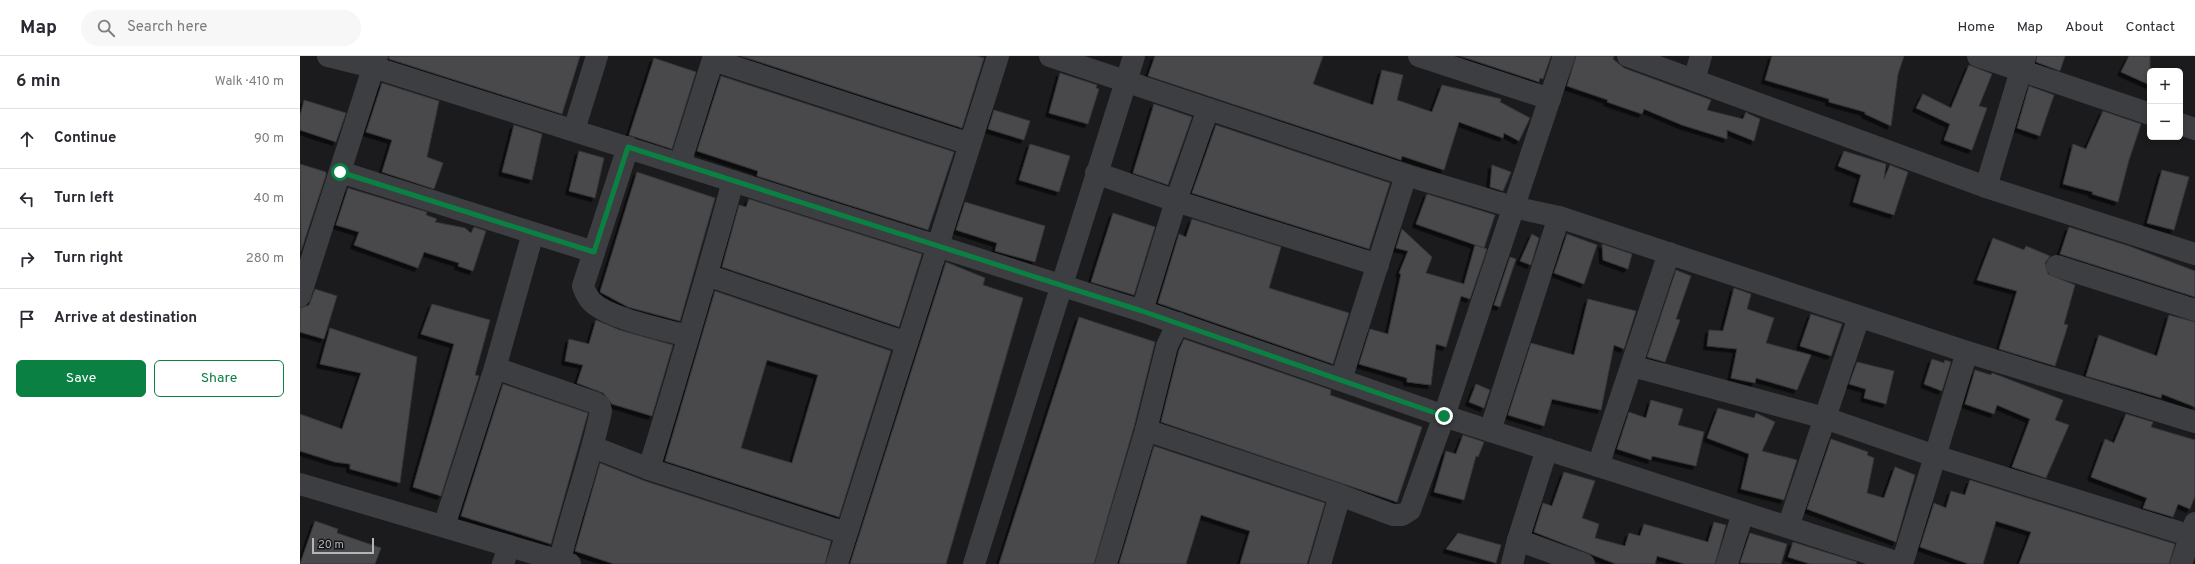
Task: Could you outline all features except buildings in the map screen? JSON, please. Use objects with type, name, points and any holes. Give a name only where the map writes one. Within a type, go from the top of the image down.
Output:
[{"type":"street","points":[[328,56],[375,62],[574,130],[1142,311],[1444,416],[1788,527],[1873,560],[1902,564],[1967,352]]},
{"type":"street","points":[[574,130],[597,56]]},
{"type":"street","points":[[837,564],[998,56]]},
{"type":"street","points":[[1050,56],[1406,175],[1513,207],[1559,216],[1967,352],[2195,422]]},
{"type":"street","points":[[974,564],[1060,285],[1134,56]]},
{"type":"street","points":[[1418,56],[1550,99]]},
{"type":"street","points":[[1146,430],[1340,495],[1393,515],[1402,515],[1410,510],[1444,416],[1564,56]]},
{"type":"street","points":[[1628,56],[1986,187],[2195,254]]},
{"type":"street","points":[[1694,80],[1701,56]]},
{"type":"street","points":[[1978,56],[2023,63],[2147,113]]},
{"type":"street","points":[[680,164],[713,58],[970,144]]},
{"type":"street","points":[[300,296],[375,62]]},
{"type":"street","points":[[1986,187],[2023,63]]},
{"type":"street","points":[[1142,311],[1176,201],[1208,109]]},
{"type":"street","points":[[2183,125],[2195,129]]},
{"type":"street","points":[[628,147],[583,286],[586,295],[592,302],[601,308],[620,316],[687,336]]},
{"type":"street","points":[[340,172],[594,252]]},
{"type":"street","points":[[1096,173],[1176,201],[1378,265]]},
{"type":"street","points":[[1341,380],[1406,175]]},
{"type":"street","points":[[649,469],[687,336],[707,275],[733,181]]},
{"type":"street","points":[[1490,431],[1559,216]]},
{"type":"street","points":[[444,526],[496,368],[533,233]]},
{"type":"street","points":[[1598,466],[1669,253]]},
{"type":"street","points":[[2057,266],[2195,310]]},
{"type":"street","points":[[707,275],[907,343]]},
{"type":"street","points":[[1788,527],[1859,316]]},
{"type":"street","points":[[1106,564],[1146,430],[1167,346],[1178,323]]},
{"type":"street","points":[[1632,366],[1825,418],[1935,456],[2193,530],[2181,564]]},
{"type":"street","points":[[300,484],[444,526],[506,555],[565,562],[572,514],[593,447],[601,411],[600,406],[596,403],[496,368]]},
{"type":"street","points":[[593,447],[649,469],[846,534]]},
{"type":"street","points":[[1512,564],[1518,540],[1547,450]]},
{"type":"street","points":[[1320,564],[1340,495]]},
{"type":"street","points":[[1727,564],[1743,513]]},
{"type":"street","points":[[1518,540],[1584,564]]},
{"type":"route","points":[[340,172],[594,252],[628,147],[1142,311],[1444,416]]}]
